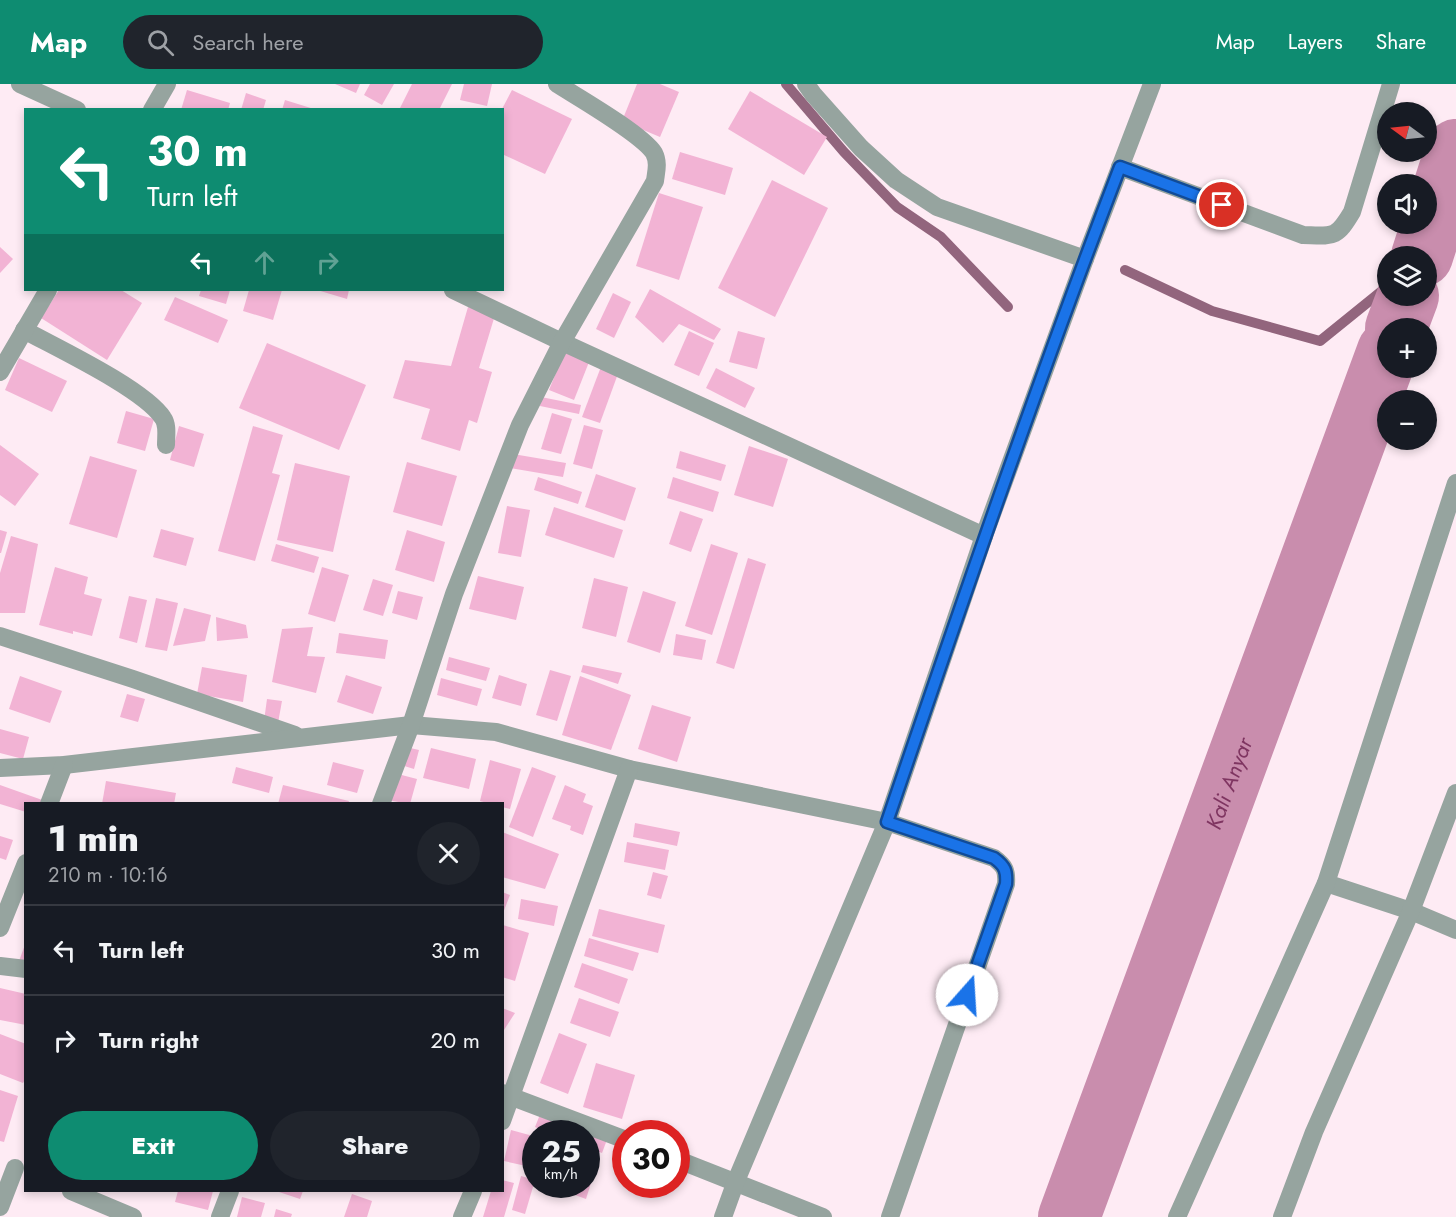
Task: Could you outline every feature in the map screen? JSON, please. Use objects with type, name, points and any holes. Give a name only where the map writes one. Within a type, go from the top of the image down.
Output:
[{"type":"street","points":[[20,84],[73,108]]},
{"type":"street","points":[[153,108],[167,84]]},
{"type":"street","points":[[382,802],[411,725],[454,594],[520,425],[562,342],[655,181],[658,165],[654,153],[641,139],[557,84]]},
{"type":"street","points":[[806,84],[861,148],[896,180],[938,207],[1085,259]]},
{"type":"street","points":[[723,1217],[887,822],[984,536],[1085,259],[1152,84]]},
{"type":"street","points":[[1120,167],[1303,235],[1329,236],[1342,229],[1352,212],[1391,84]]},
{"type":"street","points":[[0,372],[47,291]]},
{"type":"street","points":[[455,291],[984,536]]},
{"type":"street","points":[[24,330],[121,384],[154,407],[164,419],[166,445]]},
{"type":"street","points":[[1177,1217],[1326,883],[1456,483]]},
{"type":"street","points":[[0,636],[133,679],[299,737]]},
{"type":"street","points":[[0,768],[64,765],[411,725],[496,732],[629,769],[887,822],[994,858],[1003,865],[1007,874],[1002,896],[890,1217]]},
{"type":"street","points":[[50,802],[64,765]]},
{"type":"street","points":[[504,1111],[507,1095],[629,769]]},
{"type":"street","points":[[1282,1217],[1314,1132],[1412,911],[1456,793]]},
{"type":"street","points":[[0,928],[24,868]]},
{"type":"street","points":[[1326,883],[1412,911],[1456,930]]},
{"type":"street","points":[[0,966],[24,969]]},
{"type":"street","points":[[507,1095],[612,1135]]},
{"type":"street","points":[[690,1164],[823,1217]]},
{"type":"street","points":[[0,1207],[13,1167]]},
{"type":"street","points":[[73,1192],[133,1217]]},
{"type":"street","points":[[220,1217],[230,1192]]},
{"type":"street","points":[[462,1217],[473,1192]]},
{"type":"building","points":[[335,84],[360,84],[356,93]]},
{"type":"building","points":[[370,84],[394,84],[382,105],[364,95]]},
{"type":"building","points":[[412,84],[452,84],[440,108],[400,108]]},
{"type":"building","points":[[464,84],[492,84],[487,106],[460,100]]},
{"type":"building","points":[[637,84],[660,84],[679,92],[660,137],[622,121]]},
{"type":"building","points":[[187,90],[230,103],[229,108],[182,108]]},
{"type":"building","points":[[512,90],[572,119],[545,174],[504,155],[503,108]]},
{"type":"building","points":[[750,91],[827,137],[804,175],[728,129]]},
{"type":"building","points":[[246,93],[266,100],[264,108],[242,108]]},
{"type":"building","points":[[285,100],[311,108],[283,108]]},
{"type":"building","points":[[680,152],[733,168],[725,195],[672,179]]},
{"type":"building","points":[[772,180],[828,208],[775,317],[718,288]]},
{"type":"building","points":[[659,193],[703,207],[679,280],[636,266]]},
{"type":"building","points":[[0,247],[13,259],[0,273]]},
{"type":"building","points":[[650,289],[721,329],[714,340],[679,324],[663,343],[635,317]]},
{"type":"building","points":[[58,291],[123,291],[142,303],[107,360],[41,318]]},
{"type":"building","points":[[201,291],[230,291],[226,304],[199,296]]},
{"type":"building","points":[[249,291],[282,291],[273,320],[243,311]]},
{"type":"building","points":[[320,291],[349,291],[347,299]]},
{"type":"building","points":[[613,293],[631,302],[614,338],[596,329]]},
{"type":"building","points":[[175,297],[228,320],[218,343],[164,320]]},
{"type":"building","points":[[468,307],[495,315],[479,368],[492,372],[477,423],[469,420],[460,451],[421,439],[430,409],[393,398],[405,360],[451,366]]},
{"type":"building","points":[[689,331],[714,343],[699,376],[674,365]]},
{"type":"building","points":[[738,331],[765,338],[757,369],[729,362]]},
{"type":"building","points":[[267,343],[366,385],[339,450],[239,408]]},
{"type":"building","points":[[566,348],[591,357],[574,400],[549,390]]},
{"type":"building","points":[[19,358],[67,381],[52,412],[5,390]]},
{"type":"building","points":[[602,364],[619,371],[600,423],[582,417]]},
{"type":"building","points":[[716,368],[755,388],[745,408],[706,388]]},
{"type":"building","points":[[541,397],[581,405],[579,414],[540,406]]},
{"type":"building","points":[[126,411],[154,419],[145,451],[117,443]]},
{"type":"building","points":[[552,413],[572,419],[561,454],[541,449]]},
{"type":"building","points":[[584,425],[603,430],[592,469],[573,464]]},
{"type":"building","points":[[179,426],[204,434],[194,467],[170,460]]},
{"type":"building","points":[[253,426],[283,435],[272,473],[280,475],[255,561],[218,551]]},
{"type":"building","points":[[0,445],[39,474],[15,506],[0,495]]},
{"type":"building","points":[[749,446],[788,459],[773,507],[734,495]]},
{"type":"building","points":[[680,451],[726,465],[721,481],[676,468]]},
{"type":"building","points":[[513,454],[566,463],[563,477],[510,468]]},
{"type":"building","points":[[90,456],[137,470],[117,538],[69,524]]},
{"type":"building","points":[[407,462],[457,476],[442,526],[393,512]]},
{"type":"building","points":[[295,463],[350,476],[333,552],[277,540]]},
{"type":"building","points":[[596,474],[636,488],[625,521],[585,507]]},
{"type":"building","points":[[538,477],[582,492],[578,504],[534,490]]},
{"type":"building","points":[[673,477],[719,492],[713,512],[667,498]]},
{"type":"building","points":[[507,506],[530,510],[521,557],[498,553]]},
{"type":"building","points":[[554,507],[623,530],[614,558],[545,535]]},
{"type":"building","points":[[680,511],[703,519],[691,552],[669,544]]},
{"type":"building","points":[[161,529],[194,538],[186,566],[153,557]]},
{"type":"building","points":[[0,530],[7,532],[1,553],[0,553]]},
{"type":"building","points":[[407,530],[445,542],[434,582],[395,570]]},
{"type":"building","points":[[11,536],[38,544],[25,613],[0,613],[0,573]]},
{"type":"building","points":[[276,544],[319,557],[314,573],[271,561]]},
{"type":"building","points":[[711,544],[738,553],[712,635],[685,626]]},
{"type":"building","points":[[748,558],[766,564],[734,669],[716,663]]},
{"type":"building","points":[[55,567],[88,577],[84,594],[102,599],[92,636],[73,631],[73,634],[39,625]]},
{"type":"building","points":[[322,567],[349,575],[335,622],[308,614]]},
{"type":"building","points":[[478,576],[524,587],[516,620],[469,609]]},
{"type":"building","points":[[594,578],[628,587],[616,637],[582,628]]},
{"type":"building","points":[[373,579],[393,585],[383,616],[363,610]]},
{"type":"building","points":[[398,591],[423,597],[417,620],[392,613]]},
{"type":"building","points":[[643,591],[676,602],[660,653],[627,642]]},
{"type":"building","points":[[129,596],[147,600],[137,643],[119,638]]},
{"type":"building","points":[[156,598],[178,603],[167,651],[145,647]]},
{"type":"building","points":[[184,608],[211,615],[205,641],[173,646]]},
{"type":"building","points":[[216,617],[246,625],[248,638],[217,641]]},
{"type":"building","points":[[313,627],[307,656],[325,657],[316,693],[272,682],[282,629]]},
{"type":"building","points":[[339,633],[388,640],[385,659],[336,653]]},
{"type":"building","points":[[676,634],[706,640],[702,660],[673,655]]},
{"type":"building","points":[[449,657],[490,668],[486,681],[446,670]]},
{"type":"building","points":[[583,665],[622,673],[618,684],[581,672]]},
{"type":"building","points":[[202,667],[247,675],[243,702],[197,694]]},
{"type":"building","points":[[550,670],[571,676],[557,721],[536,715]]},
{"type":"building","points":[[346,675],[382,687],[373,714],[337,702]]},
{"type":"building","points":[[499,675],[527,684],[521,706],[492,698]]},
{"type":"building","points":[[20,676],[62,691],[50,723],[9,709]]},
{"type":"building","points":[[580,676],[631,695],[611,750],[562,735]]},
{"type":"building","points":[[441,678],[482,689],[477,706],[437,695]]},
{"type":"building","points":[[127,694],[145,699],[138,722],[120,717]]},
{"type":"building","points":[[267,699],[282,701],[278,723],[264,721]]},
{"type":"building","points":[[652,705],[691,717],[677,762],[638,749]]},
{"type":"building","points":[[0,729],[29,737],[23,759],[0,753]]},
{"type":"building","points":[[406,747],[419,750],[414,769],[401,765]]},
{"type":"building","points":[[431,748],[476,759],[469,789],[423,778]]},
{"type":"building","points":[[490,760],[521,769],[510,809],[504,808],[504,802],[480,801]]},
{"type":"building","points":[[333,762],[364,770],[357,793],[327,785]]},
{"type":"building","points":[[236,767],[273,777],[269,793],[232,783]]},
{"type":"building","points":[[532,767],[556,776],[533,837],[509,827]]},
{"type":"building","points":[[394,773],[417,779],[411,802],[387,800]]},
{"type":"building","points":[[106,781],[176,793],[174,802],[102,802]]},
{"type":"building","points":[[0,785],[45,801],[24,802],[24,811],[0,804]]},
{"type":"building","points":[[283,785],[349,801],[349,802],[279,802]]},
{"type":"building","points":[[565,785],[586,794],[583,802],[593,806],[583,835],[570,830],[571,826],[552,819]]},
{"type":"building","points":[[635,823],[680,832],[677,846],[633,837]]},
{"type":"building","points":[[504,833],[559,854],[545,889],[504,878]]},
{"type":"building","points":[[0,836],[13,840],[6,860],[0,858]]},
{"type":"building","points":[[627,842],[669,850],[665,870],[624,862]]},
{"type":"building","points":[[653,872],[668,876],[661,899],[647,895]]},
{"type":"building","points":[[504,893],[510,895],[504,910]]},
{"type":"building","points":[[521,899],[558,906],[554,926],[518,919]]},
{"type":"building","points":[[599,909],[665,925],[658,953],[592,936]]},
{"type":"building","points":[[504,925],[529,933],[515,981],[504,978]]},
{"type":"building","points":[[589,938],[639,953],[633,971],[584,956]]},
{"type":"building","points":[[24,947],[24,962],[19,961]]},
{"type":"building","points":[[582,963],[628,979],[619,1004],[574,987]]},
{"type":"building","points":[[0,988],[24,994],[24,1025],[0,1020]]},
{"type":"building","points":[[579,998],[619,1012],[610,1037],[570,1023]]},
{"type":"building","points":[[504,1009],[515,1013],[504,1030]]},
{"type":"building","points":[[559,1033],[587,1044],[568,1094],[540,1083]]},
{"type":"building","points":[[0,1034],[24,1043],[24,1081],[23,1083],[0,1074]]},
{"type":"building","points":[[596,1063],[635,1075],[622,1119],[583,1107]]},
{"type":"building","points":[[0,1090],[18,1096],[4,1142],[0,1141]]},
{"type":"building","points":[[541,1112],[562,1120],[538,1120]]},
{"type":"building","points":[[511,1130],[522,1133],[522,1165],[504,1161]]},
{"type":"building","points":[[600,1134],[608,1137],[602,1153],[600,1152]]},
{"type":"building","points":[[521,1176],[522,1198],[530,1198],[525,1214],[512,1210]]},
{"type":"building","points":[[504,1180],[514,1183],[504,1217],[483,1217],[491,1192],[504,1192]]},
{"type":"building","points":[[178,1192],[213,1192],[208,1210],[175,1202]]},
{"type":"building","points":[[279,1192],[303,1192],[300,1199]]},
{"type":"building","points":[[352,1194],[372,1201],[367,1217],[344,1217]]},
{"type":"building","points":[[242,1197],[265,1203],[261,1217],[237,1217]]},
{"type":"building","points":[[276,1209],[292,1214],[291,1217],[274,1217]]},
{"type":"waterway","points":[[786,84],[844,152],[897,207],[941,237],[1008,307]]},
{"type":"waterway","name":"Kali Anyar","points":[[1425,246],[1456,150]]},
{"type":"waterway","points":[[1125,270],[1212,311],[1320,341],[1377,295]]},
{"type":"waterway","name":"Kali Anyar","points":[[1400,318],[1404,306]]},
{"type":"waterway","name":"Kali Anyar","points":[[1069,1217],[1378,378]]},
{"type":"route","points":[[967,995],[1006,884],[1007,874],[1003,865],[994,858],[887,822],[984,536],[1120,167],[1222,205]]}]
